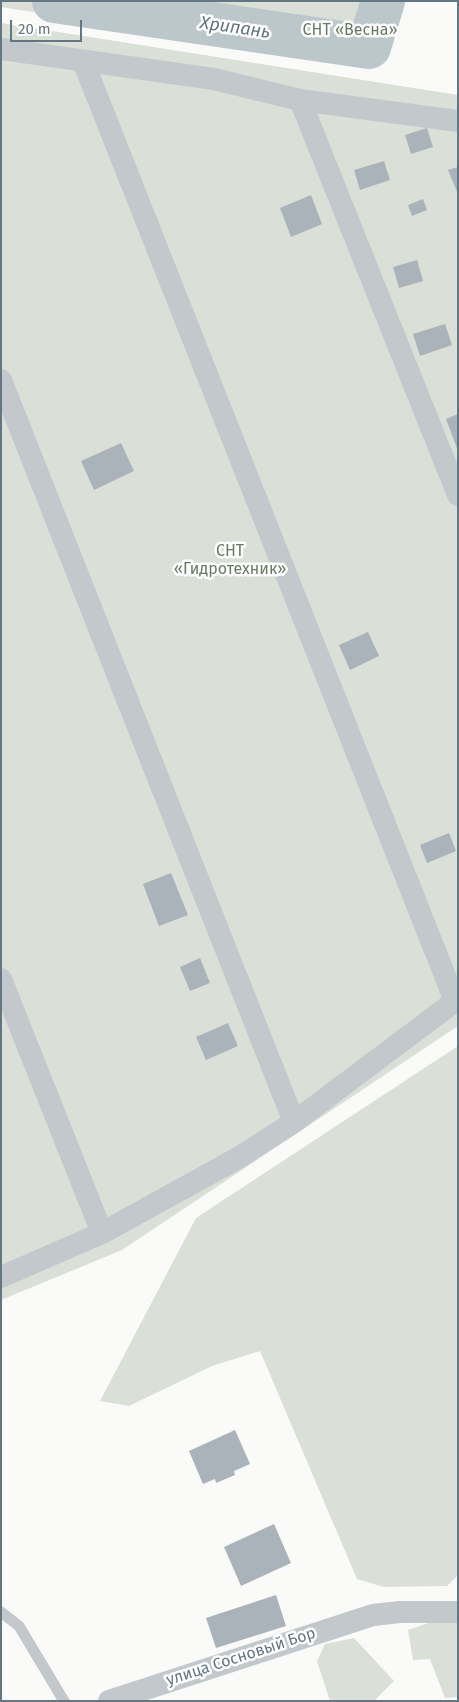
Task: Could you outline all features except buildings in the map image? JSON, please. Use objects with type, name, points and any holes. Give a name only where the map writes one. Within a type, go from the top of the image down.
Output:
[{"type":"street","points":[[1,49],[214,79],[300,100],[458,121]]},
{"type":"street","points":[[1,1277],[102,1233],[238,1158],[294,1122],[456,1000],[83,62]]},
{"type":"street","points":[[300,100],[458,495]]},
{"type":"street","points":[[1,380],[294,1122]]},
{"type":"street","points":[[1,979],[102,1233]]},
{"type":"street","name":"улица Сосновый Бор","points":[[109,1701],[373,1615],[400,1612],[458,1612]]},
{"type":"lane","points":[[1,1612],[19,1626],[64,1701]]},
{"type":"green space","name":"СНТ «Весна»","points":[[1,1],[395,1],[374,66],[1,7]]},
{"type":"green space","name":"СНТ «Гидротехник»","points":[[1,23],[458,95],[458,1026],[122,1250],[1,1300]]},
{"type":"green space","points":[[458,1046],[458,1575],[447,1586],[384,1587],[357,1579],[260,1351],[212,1366],[129,1406],[100,1401],[196,1218]]},
{"type":"green space","points":[[458,1607],[458,1697],[445,1698],[430,1659],[413,1660],[408,1630],[455,1614]]},
{"type":"green space","points":[[354,1638],[394,1681],[374,1701],[330,1701],[317,1661],[325,1644]]},
{"type":"waterway","name":"Хрипань","points":[[54,1],[369,47],[383,1]]}]
